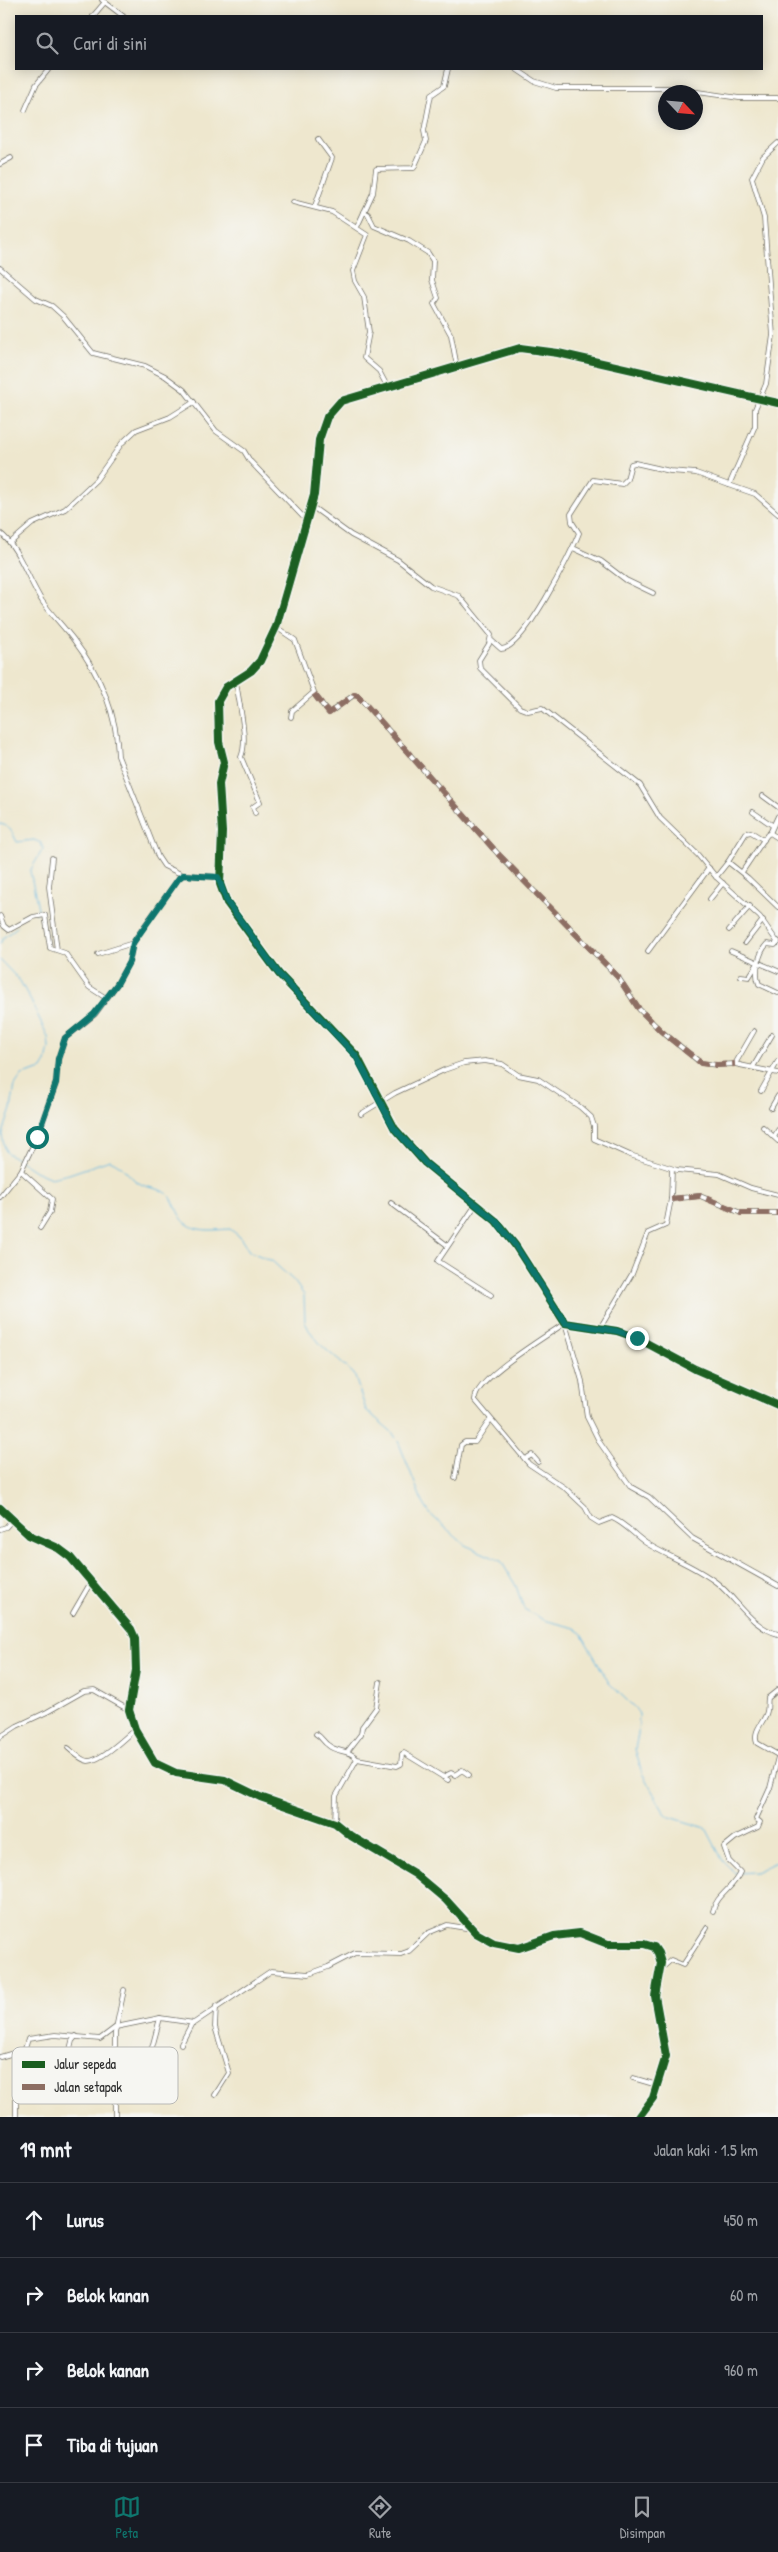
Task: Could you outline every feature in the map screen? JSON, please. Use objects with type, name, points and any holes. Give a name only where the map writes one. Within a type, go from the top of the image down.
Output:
[{"type":"street","points":[[94,15],[103,1],[122,15]]},
{"type":"street","points":[[26,110],[36,85],[48,70]]},
{"type":"street","points":[[357,227],[373,193],[376,168],[414,168],[426,141],[424,131],[431,95],[444,86],[448,70]]},
{"type":"street","points":[[518,70],[534,81],[556,88],[662,88],[739,98],[778,98]]},
{"type":"street","points":[[315,206],[332,158],[318,138]]},
{"type":"street","points":[[729,485],[756,426],[754,412],[766,384],[773,335],[764,218],[752,178],[763,157],[778,143]]},
{"type":"street","points":[[0,164],[11,158]]},
{"type":"street","points":[[294,202],[332,212],[367,235],[354,271],[355,281],[364,297],[369,332],[364,358],[379,371],[387,386]]},
{"type":"street","points":[[364,212],[368,214],[374,226],[414,244],[431,256],[434,265],[432,280],[438,298],[434,304],[451,335],[457,367]]},
{"type":"street","points":[[1,270],[31,295],[52,306],[63,316],[93,353],[145,366],[184,390],[216,430],[244,451],[250,461],[307,521]]},
{"type":"street","points":[[778,403],[558,353],[525,348],[484,357],[457,367],[348,398],[336,404],[329,413],[319,440],[314,495],[276,627],[260,661],[251,670],[223,690],[218,701],[218,738],[224,762],[219,784],[222,832],[218,877],[227,902],[279,974],[356,1056],[394,1128],[437,1173],[477,1203],[496,1221],[515,1245],[565,1323],[582,1381],[587,1417],[600,1443],[631,1487],[649,1497],[692,1538],[778,1586]]},
{"type":"street","points":[[10,543],[32,524],[65,509],[96,480],[122,443],[136,430],[170,417],[194,402]]},
{"type":"street","points":[[491,640],[503,650],[521,634],[550,592],[579,533],[570,516],[589,484],[595,480],[622,484],[633,463],[670,472],[696,473],[755,494],[778,514]]},
{"type":"street","points":[[311,506],[351,535],[398,560],[431,586],[459,596],[490,633],[491,640],[478,662],[480,668],[489,678],[520,708],[528,711],[542,708],[636,782],[658,816],[716,877],[750,906],[763,920],[778,942],[775,945],[766,946],[749,977],[741,976]]},
{"type":"street","points":[[0,533],[10,543],[42,600],[95,671],[104,690],[117,739],[118,756],[158,857],[164,866],[183,875],[218,877]]},
{"type":"street","points":[[573,548],[601,561],[626,580],[653,593]]},
{"type":"street","points":[[276,627],[295,640],[314,694],[328,713],[354,696],[358,696],[499,855],[600,957],[618,977],[639,1010],[660,1031],[701,1062],[717,1066],[735,1064],[778,1072]]},
{"type":"street","points":[[236,680],[242,714],[245,752],[241,756],[260,802],[253,807],[255,813]]},
{"type":"street","points":[[291,717],[292,711],[314,694]]},
{"type":"street","points":[[763,796],[778,807]]},
{"type":"street","points":[[753,812],[772,825]]},
{"type":"street","points":[[742,872],[770,833],[772,825],[778,816]]},
{"type":"street","points":[[716,877],[748,832],[764,840]]},
{"type":"street","points":[[770,833],[778,838]]},
{"type":"street","points":[[52,858],[49,887],[57,950]]},
{"type":"street","points":[[728,862],[742,872],[778,907]]},
{"type":"street","points":[[648,951],[709,868]]},
{"type":"street","points":[[0,1197],[22,1171],[56,1083],[58,1059],[65,1038],[94,1014],[124,974],[133,943],[165,894],[183,875]]},
{"type":"street","points":[[710,899],[723,883]]},
{"type":"street","points":[[729,930],[750,906]]},
{"type":"street","points":[[0,916],[4,926],[9,930],[32,917],[43,914],[46,916],[48,945],[50,948],[65,953],[89,987],[106,998]]},
{"type":"street","points":[[744,943],[763,920]]},
{"type":"street","points":[[98,954],[133,943]]},
{"type":"street","points":[[731,951],[778,971]]},
{"type":"street","points":[[758,963],[757,981],[778,993]]},
{"type":"street","points":[[735,1064],[754,1031]]},
{"type":"street","points":[[754,1067],[772,1035]]},
{"type":"street","points":[[760,1091],[778,1061]]},
{"type":"street","points":[[361,1114],[380,1102],[444,1070],[471,1062],[496,1063],[518,1075],[538,1079],[590,1114],[594,1126],[594,1139],[630,1155],[672,1169],[689,1173],[719,1174],[751,1188],[778,1195]]},
{"type":"street","points":[[771,1108],[778,1096]]},
{"type":"street","points":[[763,1127],[778,1141]]},
{"type":"street","points":[[774,1137],[778,1130]]},
{"type":"street","points":[[600,1328],[632,1274],[648,1233],[666,1225],[671,1199],[672,1169]]},
{"type":"street","points":[[22,1171],[52,1199],[50,1212],[40,1228]]},
{"type":"street","points":[[671,1199],[700,1196],[741,1213],[778,1214]]},
{"type":"street","points":[[391,1203],[447,1245]]},
{"type":"street","points":[[477,1203],[438,1261],[491,1295]]},
{"type":"street","points":[[778,1405],[695,1369],[637,1338],[617,1331],[565,1323],[518,1355],[478,1389],[475,1400],[490,1420],[536,1471],[565,1488],[595,1521],[599,1523],[612,1518],[625,1525],[645,1542],[678,1558],[716,1582],[747,1615],[762,1627],[778,1634]]},
{"type":"street","points":[[455,1478],[462,1445],[465,1442],[475,1442],[490,1420]]},
{"type":"street","points":[[525,1459],[532,1455],[538,1462]]},
{"type":"street","points":[[0,1508],[29,1535],[64,1551],[134,1634],[136,1670],[129,1710],[135,1729],[150,1758],[167,1769],[225,1780],[260,1797],[336,1823],[351,1836],[391,1858],[422,1879],[459,1913],[472,1930],[488,1941],[519,1948],[554,1936],[576,1933],[584,1934],[608,1944],[650,1945],[658,1953],[661,1969],[655,1996],[666,2056],[651,2102],[639,2117]]},
{"type":"street","points":[[0,1529],[6,1527],[12,1520]]},
{"type":"street","points":[[73,1612],[91,1582]]},
{"type":"street","points":[[347,1752],[361,1734],[362,1727],[376,1708],[380,1682]]},
{"type":"street","points":[[0,1737],[84,1691],[94,1690],[129,1710]]},
{"type":"street","points":[[713,1911],[716,1902],[735,1883],[740,1872],[729,1861],[724,1848],[735,1838],[758,1827],[760,1822],[756,1819],[770,1788],[778,1756],[755,1740],[759,1726],[767,1712],[768,1698],[778,1690]]},
{"type":"street","points":[[68,1748],[85,1760],[92,1761],[110,1750],[135,1729]]},
{"type":"street","points":[[316,1734],[323,1738],[328,1745],[347,1752],[357,1759],[397,1766],[401,1764],[402,1754],[404,1753],[448,1780]]},
{"type":"street","points":[[336,1823],[336,1796],[357,1759]]},
{"type":"street","points":[[443,1777],[451,1773],[455,1775],[462,1770],[469,1775]]},
{"type":"street","points":[[182,2044],[192,2023],[270,1971],[309,1974],[328,1967],[355,1953],[401,1954],[409,1951],[428,1933],[447,1925],[472,1930]]},
{"type":"street","points":[[661,1969],[672,1960],[683,1965],[707,1928]]},
{"type":"street","points":[[116,2047],[116,2027],[124,1990]]},
{"type":"street","points":[[215,2096],[229,2072],[215,2027],[216,2006]]},
{"type":"street","points":[[25,2047],[26,2041],[55,2034],[100,2039],[116,2027],[160,2018],[192,2023]]},
{"type":"street","points":[[152,2047],[160,2018]]},
{"type":"street","points":[[70,2047],[72,2040],[76,2036]]},
{"type":"street","points":[[633,2078],[657,2085]]},
{"type":"street","points":[[16,2104],[16,2117]]},
{"type":"street","points":[[115,2104],[115,2117]]},
{"type":"waterway","points":[[0,824],[9,828],[17,842],[34,840],[41,843],[43,849],[30,871],[38,908],[36,914]]},
{"type":"waterway","points":[[0,944],[3,938],[17,927]]},
{"type":"waterway","points":[[0,960],[20,981],[48,1037],[49,1048],[46,1062],[42,1069],[22,1075],[15,1085],[11,1109],[2,1136],[6,1152],[35,1171],[51,1178],[110,1160],[120,1166],[139,1183],[168,1194],[183,1220],[189,1225],[201,1229],[230,1229],[239,1236],[249,1251],[272,1261],[294,1281],[304,1295],[305,1322],[309,1330],[322,1346],[354,1374],[366,1410],[392,1432],[398,1441],[422,1501],[430,1514],[465,1545],[501,1561],[516,1586],[524,1609],[544,1620],[575,1628],[581,1633],[609,1683],[639,1714],[635,1749],[642,1773],[664,1812],[670,1817],[706,1828],[723,1861],[735,1873],[755,1872],[778,1861]]},
{"type":"marked path","points":[[314,694],[329,713],[354,695],[358,696],[499,855],[618,977],[639,1009],[661,1031],[701,1063],[717,1065],[735,1064]]},
{"type":"marked path","points":[[671,1199],[700,1196],[741,1213],[778,1213]]},
{"type":"cycle path","points":[[778,403],[558,353],[520,348],[341,401],[327,417],[319,440],[314,495],[276,627],[260,661],[251,671],[226,687],[218,701],[219,742],[224,762],[219,784],[222,832],[220,884],[227,903],[279,974],[357,1056],[395,1129],[425,1163],[496,1221],[515,1245],[565,1323],[617,1331],[637,1338],[695,1369],[778,1405]]},
{"type":"cycle path","points":[[0,1508],[29,1535],[58,1548],[70,1557],[131,1629],[135,1638],[136,1670],[129,1710],[135,1729],[155,1763],[176,1773],[225,1780],[260,1797],[335,1823],[351,1836],[415,1874],[446,1900],[476,1933],[494,1943],[519,1948],[554,1936],[580,1933],[608,1944],[644,1944],[654,1947],[661,1963],[655,1996],[666,2056],[653,2098],[639,2117]]},
{"type":"route","points":[[37,1137],[56,1083],[56,1069],[65,1038],[72,1030],[94,1014],[124,974],[133,943],[160,901],[183,875],[218,877],[224,898],[279,974],[356,1056],[394,1128],[425,1163],[477,1203],[496,1221],[515,1245],[565,1323],[617,1331],[637,1338]]}]
